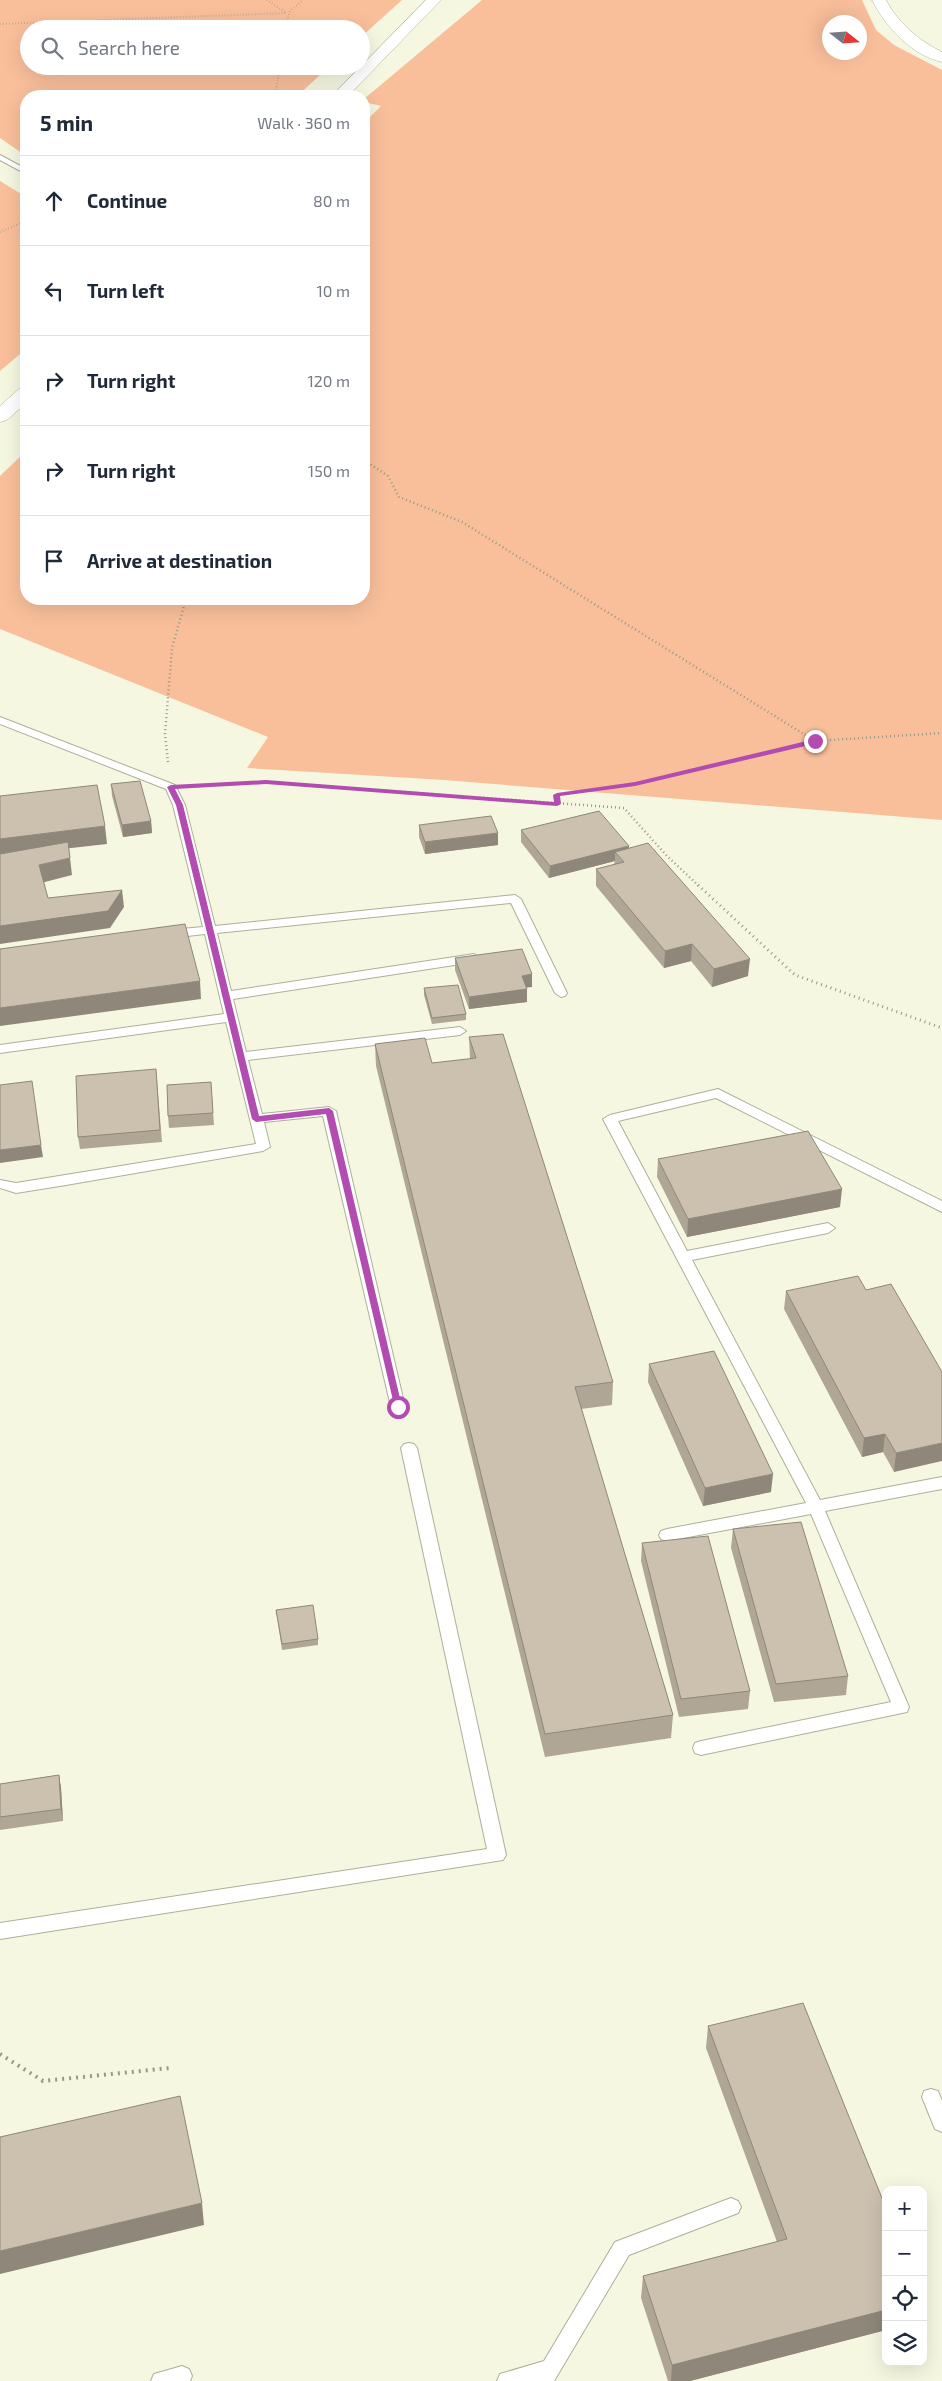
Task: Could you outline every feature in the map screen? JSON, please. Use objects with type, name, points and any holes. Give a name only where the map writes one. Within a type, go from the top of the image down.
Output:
[{"type":"main road","points":[[370,65],[434,0]]},
{"type":"main road","points":[[879,0],[886,17],[897,29],[911,40],[942,58]]},
{"type":"main road","points":[[346,90],[361,75]]},
{"type":"main road","points":[[0,416],[20,398]]},
{"type":"lane","points":[[0,157],[20,169]]},
{"type":"lane","points":[[0,720],[171,787],[180,805],[263,1147],[66,1181],[16,1188],[0,1184]]},
{"type":"lane","points":[[153,936],[515,899],[534,948],[561,993]]},
{"type":"lane","points":[[226,996],[490,955]]},
{"type":"lane","points":[[0,1049],[232,1017]]},
{"type":"lane","points":[[241,1057],[460,1031]]},
{"type":"lane","points":[[702,1748],[901,1707],[816,1507],[610,1119],[718,1094],[942,1207]]},
{"type":"lane","points":[[256,1119],[329,1111],[398,1407]]},
{"type":"lane","points":[[683,1257],[828,1228]]},
{"type":"lane","points":[[0,1931],[497,1855],[409,1448]]},
{"type":"lane","points":[[668,1535],[942,1483]]},
{"type":"lane","points":[[931,2098],[942,2123]]},
{"type":"lane","points":[[507,2381],[546,2375],[622,2248],[731,2207]]},
{"type":"lane","points":[[161,2381],[182,2376]]},
{"type":"path","points":[[267,0],[287,13]]},
{"type":"path","points":[[286,20],[287,13],[293,5],[303,0]]},
{"type":"path","points":[[104,20],[287,13]]},
{"type":"path","points":[[0,24],[20,23]]},
{"type":"path","points":[[277,90],[279,75]]},
{"type":"path","points":[[0,232],[20,224]]},
{"type":"path","points":[[370,464],[388,476],[399,497],[462,522],[815,741]]},
{"type":"path","points":[[184,605],[172,648],[165,734],[171,787],[266,782],[624,808],[667,856],[795,975],[942,1028]]},
{"type":"path","points":[[557,804],[557,795],[635,784],[815,741],[942,733]]},
{"type":"path","points":[[0,2054],[43,2081],[170,2068]]},
{"type":"shaded area","points":[[0,0],[402,0],[370,29],[370,20],[20,20],[20,75],[320,75],[304,90],[20,90],[20,152],[0,138]]},
{"type":"shaded area","points":[[482,0],[862,0],[876,30],[894,45],[942,70],[942,820],[444,780],[247,768],[268,737],[0,629],[0,476],[20,457],[20,605],[370,605],[370,117],[381,106],[370,103],[370,94]]},
{"type":"shaded area","points":[[0,181],[20,193],[20,354],[0,371]]},
{"type":"building","points":[[140,781],[151,821],[122,825],[111,784]]},
{"type":"building","points":[[97,785],[105,826],[0,839],[0,796]]},
{"type":"building","points":[[599,811],[629,846],[550,866],[521,830]]},
{"type":"building","points":[[491,816],[498,833],[425,842],[419,825]]},
{"type":"building","points":[[68,842],[70,858],[39,865],[48,898],[122,890],[108,911],[0,926],[0,854]]},
{"type":"building","points":[[648,843],[750,959],[714,969],[692,944],[665,951],[596,869],[624,862],[615,852]]},
{"type":"building","points":[[185,924],[200,981],[0,1008],[0,949]]},
{"type":"building","points":[[522,949],[532,974],[522,976],[527,989],[469,997],[455,958]]},
{"type":"building","points":[[458,985],[466,1014],[432,1018],[424,988]]},
{"type":"building","points":[[503,1034],[613,1382],[575,1387],[673,1715],[545,1734],[375,1044],[425,1038],[432,1063],[476,1058],[469,1037]]},
{"type":"building","points":[[156,1069],[160,1130],[78,1137],[76,1076]]},
{"type":"building","points":[[32,1081],[41,1145],[0,1150],[0,1085]]},
{"type":"building","points":[[211,1082],[213,1113],[168,1116],[167,1085]]},
{"type":"building","points":[[808,1131],[842,1189],[688,1219],[658,1159]]},
{"type":"building","points":[[858,1276],[866,1290],[891,1284],[942,1372],[942,1443],[896,1453],[885,1434],[864,1438],[786,1291]]},
{"type":"building","points":[[714,1351],[773,1474],[705,1488],[649,1364]]},
{"type":"building","points":[[801,1522],[848,1676],[776,1684],[733,1529]]},
{"type":"building","points":[[708,1536],[750,1691],[681,1699],[642,1543]]},
{"type":"building","points":[[313,1605],[318,1639],[282,1644],[276,1610]]},
{"type":"building","points":[[59,1775],[61,1809],[0,1817],[0,1784]]},
{"type":"building","points":[[803,2003],[882,2198],[882,2311],[672,2365],[643,2276],[787,2239],[708,2026]]},
{"type":"building","points":[[180,2096],[202,2203],[0,2251],[0,2137]]},
{"type":"route","points":[[398,1407],[329,1111],[256,1119],[180,805],[171,787],[266,782],[557,804],[557,795],[635,784],[815,741]]}]
